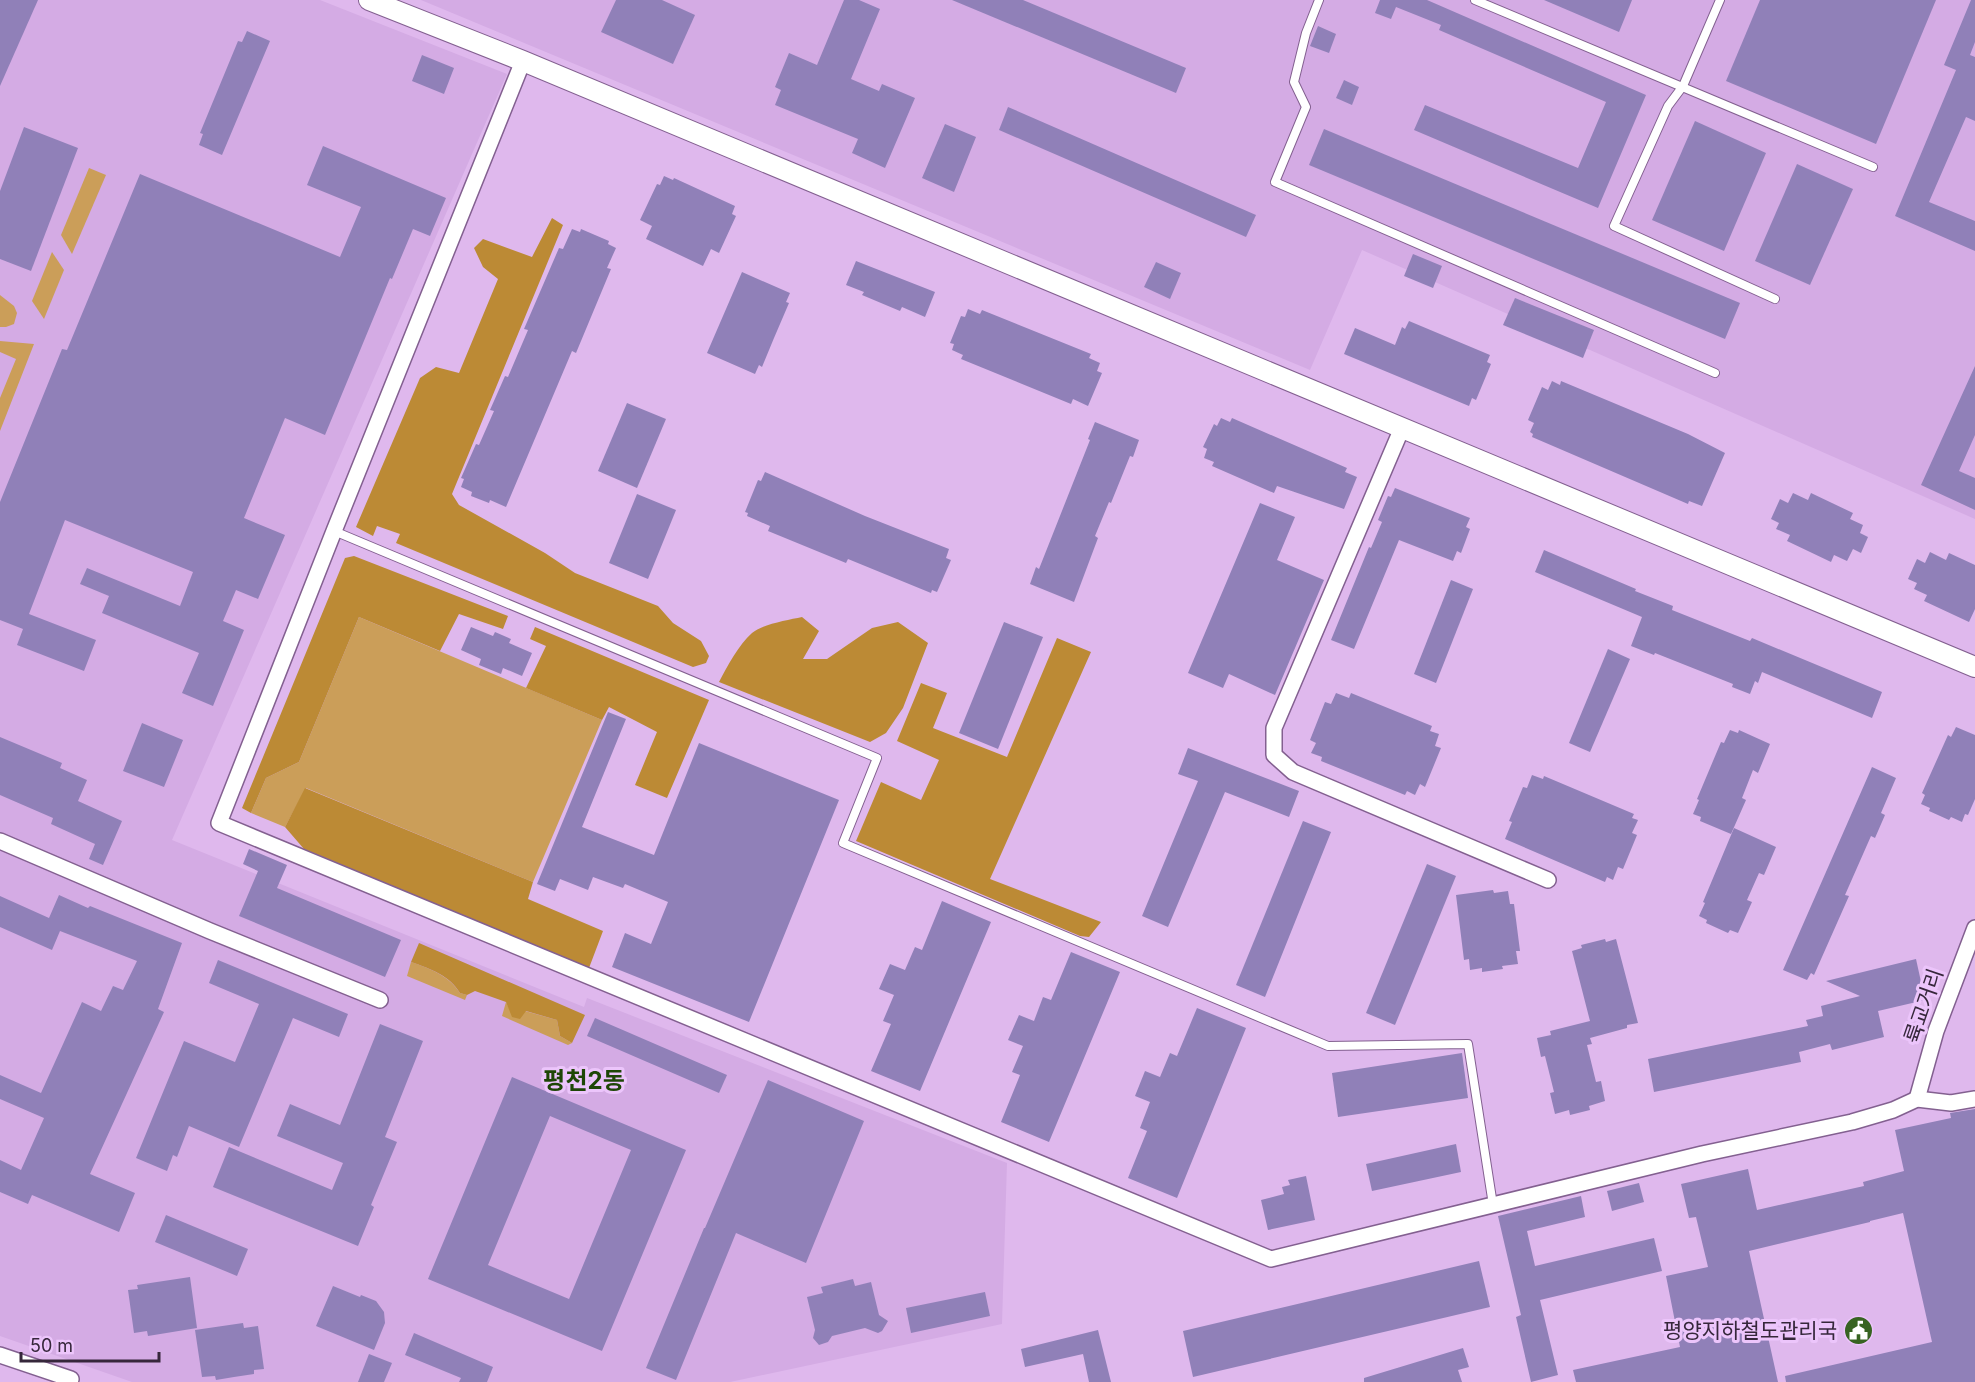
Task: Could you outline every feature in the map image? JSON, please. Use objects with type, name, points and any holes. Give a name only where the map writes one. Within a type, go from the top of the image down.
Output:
[{"type":"street","points":[[369,0],[524,62],[1975,667]]},
{"type":"street","points":[[524,62],[333,531],[219,823],[1271,1259],[1702,1154],[1852,1122],[1893,1110],[1917,1099],[1951,1102],[1975,1099]]},
{"type":"street","points":[[1402,428],[1274,729],[1275,755],[1293,772],[1548,880]]},
{"type":"street","points":[[0,841],[210,931],[380,1000]]},
{"type":"street","name":"륙교거리","points":[[1917,1099],[1936,1031],[1975,928]]},
{"type":"street","points":[[0,1355],[71,1379]]},
{"type":"lane","points":[[1319,0],[1306,33],[1294,82],[1306,107],[1275,182],[1715,373]]},
{"type":"lane","points":[[1475,0],[1873,167]]},
{"type":"lane","points":[[1720,0],[1683,86],[1668,106],[1614,226],[1775,299]]},
{"type":"lane","points":[[333,531],[877,758],[843,843],[1328,1046],[1468,1044],[1492,1205]]},
{"type":"shaded area","points":[[0,0],[320,0],[507,74],[172,840],[584,1007],[587,998],[1007,1163],[1002,1324],[730,1382],[132,1382],[0,1336]]},
{"type":"shaded area","points":[[421,0],[1975,0],[1975,519],[1362,250],[1310,370]]},
{"type":"shaded area","points":[[89,168],[106,175],[72,254],[61,235]]},
{"type":"shaded area","points":[[552,218],[563,225],[452,494],[459,505],[545,553],[575,573],[658,606],[673,623],[701,641],[709,656],[706,663],[693,667],[396,543],[400,534],[377,526],[373,536],[356,527],[420,378],[436,367],[459,373],[498,279],[483,267],[474,248],[483,239],[532,257]]},
{"type":"shaded area","points":[[52,252],[64,270],[44,319],[32,301]]},
{"type":"shaded area","points":[[0,295],[14,306],[17,313],[14,324],[6,327],[0,327]]},
{"type":"shaded area","points":[[0,341],[34,344],[0,431],[0,398],[16,359],[0,352]]},
{"type":"shaded area","points":[[354,556],[508,616],[503,629],[459,614],[440,651],[359,617],[299,762],[266,778],[251,813],[242,808],[345,558]]},
{"type":"shaded area","points":[[359,617],[602,720],[533,882],[306,788],[285,827],[251,813],[266,778],[299,762]]},
{"type":"shaded area","points":[[802,617],[819,631],[803,659],[827,659],[872,628],[898,622],[928,643],[903,708],[886,733],[870,742],[719,682],[738,649],[752,633],[769,625]]},
{"type":"shaded area","points":[[535,627],[709,700],[667,798],[635,785],[657,732],[609,707],[602,720],[526,688],[546,646],[530,639]]},
{"type":"shaded area","points":[[1057,638],[1091,652],[990,879],[1101,922],[1089,937],[1080,936],[856,841],[881,782],[921,800],[939,760],[897,741],[921,683],[947,693],[933,728],[1007,757]]},
{"type":"shaded area","points":[[305,788],[533,882],[528,899],[603,931],[589,968],[304,849],[285,827]]},
{"type":"shaded area","points":[[419,943],[585,1015],[572,1043],[560,1036],[557,1020],[526,1011],[520,1019],[512,1017],[506,1002],[475,991],[467,995],[460,993],[445,977],[411,962]]},
{"type":"shaded area","points":[[411,962],[444,977],[460,993],[467,995],[465,1000],[407,976]]},
{"type":"shaded area","points":[[506,1002],[511,1012],[525,1011],[557,1020],[560,1036],[572,1043],[568,1045],[502,1016]]},
{"type":"building","points":[[0,0],[38,0],[0,86]]},
{"type":"building","points":[[616,0],[662,0],[695,15],[673,64],[601,32]]},
{"type":"building","points":[[844,0],[859,0],[880,9],[851,79],[879,91],[882,84],[915,98],[885,168],[852,153],[858,139],[775,105],[781,90],[775,87],[789,53],[817,65]]},
{"type":"building","points":[[952,0],[1023,0],[1186,68],[1176,93]]},
{"type":"building","points":[[1380,0],[1427,0],[1646,95],[1598,208],[1414,130],[1425,105],[1578,168],[1606,102],[1439,30],[1441,25],[1396,7],[1391,19],[1375,13]]},
{"type":"building","points":[[1544,0],[1632,0],[1619,32]]},
{"type":"building","points":[[1760,0],[1936,0],[1876,144],[1726,81]]},
{"type":"building","points":[[1971,0],[1975,0],[1975,42],[1970,55],[1975,57],[1975,121],[1966,117],[1929,202],[1975,221],[1975,251],[1895,216],[1956,70],[1944,65]]},
{"type":"building","points":[[1318,26],[1336,34],[1329,53],[1310,46]]},
{"type":"building","points":[[247,31],[270,41],[222,155],[199,145],[203,134],[200,133],[238,41],[242,42]]},
{"type":"building","points":[[422,55],[454,68],[444,94],[412,81]]},
{"type":"building","points":[[1344,80],[1359,87],[1352,105],[1336,98]]},
{"type":"building","points":[[1008,107],[1256,215],[1246,237],[999,130]]},
{"type":"building","points":[[1695,121],[1766,153],[1724,251],[1652,220]]},
{"type":"building","points":[[945,124],[976,137],[954,192],[922,178]]},
{"type":"building","points":[[24,127],[78,148],[31,271],[0,259],[0,191]]},
{"type":"building","points":[[1324,129],[1740,303],[1725,339],[1309,165]]},
{"type":"building","points":[[323,146],[446,198],[430,236],[413,229],[392,279],[390,278],[325,435],[285,418],[244,518],[285,535],[258,599],[236,590],[223,621],[244,630],[213,706],[182,693],[199,653],[102,613],[109,596],[80,584],[87,568],[180,606],[193,572],[65,520],[29,614],[96,640],[84,671],[17,645],[23,629],[0,620],[0,502],[62,349],[67,350],[140,174],[340,257],[361,207],[307,185]]},
{"type":"building","points":[[1797,164],[1853,189],[1810,285],[1755,261]]},
{"type":"building","points":[[664,176],[673,180],[674,178],[735,206],[732,214],[736,216],[719,253],[711,249],[703,266],[646,239],[652,226],[640,220],[657,184],[660,185]]},
{"type":"building","points":[[572,229],[580,232],[581,229],[609,241],[608,244],[616,248],[607,268],[611,269],[576,353],[572,351],[506,507],[490,500],[489,503],[471,496],[472,492],[461,487],[464,479],[461,478],[494,411],[490,410],[505,376],[508,377],[528,330],[524,329],[559,248],[563,249]]},
{"type":"building","points":[[1413,254],[1442,266],[1433,288],[1404,276]]},
{"type":"building","points":[[856,261],[935,292],[925,317],[902,307],[900,311],[862,295],[864,292],[846,285]]},
{"type":"building","points":[[1156,262],[1181,273],[1170,299],[1144,287]]},
{"type":"building","points":[[742,272],[790,293],[786,302],[789,303],[762,367],[759,365],[755,374],[707,353]]},
{"type":"building","points":[[1515,298],[1594,330],[1583,358],[1503,325]]},
{"type":"building","points":[[968,309],[980,314],[982,310],[1091,354],[1089,358],[1100,363],[1097,371],[1102,373],[1088,406],[1073,399],[1071,404],[961,359],[963,355],[952,350],[954,344],[950,343],[961,316],[965,317]]},
{"type":"building","points":[[1409,321],[1490,355],[1487,362],[1491,364],[1476,400],[1472,398],[1469,406],[1344,354],[1355,328],[1395,345],[1402,327],[1405,329]]},
{"type":"building","points":[[1975,366],[1975,435],[1959,471],[1975,478],[1975,510],[1921,485]]},
{"type":"building","points":[[1552,381],[1560,385],[1561,381],[1688,434],[1725,453],[1702,506],[1689,501],[1688,504],[1532,437],[1533,434],[1530,432],[1534,423],[1528,420],[1542,387],[1548,390]]},
{"type":"building","points":[[627,403],[666,419],[637,488],[598,471]]},
{"type":"building","points":[[1221,418],[1230,422],[1232,418],[1347,468],[1345,472],[1357,477],[1344,509],[1277,486],[1274,493],[1212,466],[1214,462],[1204,458],[1207,449],[1203,447],[1214,424],[1217,426]]},
{"type":"building","points":[[1095,422],[1139,440],[1095,536],[1098,538],[1074,602],[1030,584],[1036,567],[1039,569]]},
{"type":"building","points":[[765,472],[865,516],[949,549],[946,558],[951,560],[937,592],[932,590],[931,593],[848,559],[846,563],[768,531],[770,526],[747,516],[748,513],[745,512],[758,480],[761,481]]},
{"type":"building","points":[[1395,488],[1470,518],[1466,527],[1470,529],[1461,553],[1457,551],[1453,561],[1399,540],[1354,649],[1331,640],[1369,547],[1371,548],[1382,522],[1378,520],[1388,496],[1391,497]]},
{"type":"building","points":[[1793,493],[1808,500],[1811,493],[1853,513],[1850,519],[1863,525],[1860,533],[1868,537],[1861,553],[1853,549],[1847,561],[1834,555],[1831,562],[1787,541],[1790,535],[1776,529],[1779,523],[1771,519],[1780,499],[1788,503]]},
{"type":"building","points":[[637,494],[676,510],[648,579],[609,563]]},
{"type":"building","points":[[1260,503],[1295,517],[1277,560],[1324,580],[1275,695],[1229,674],[1223,688],[1188,673]]},
{"type":"building","points":[[1544,550],[1673,606],[1672,610],[1750,641],[1752,638],[1882,692],[1872,718],[1762,672],[1758,683],[1755,681],[1750,694],[1732,687],[1733,684],[1655,653],[1654,655],[1631,646],[1642,617],[1535,572]]},
{"type":"building","points":[[1930,552],[1946,560],[1949,553],[1975,565],[1975,609],[1969,622],[1924,601],[1927,595],[1914,589],[1917,583],[1908,579],[1917,559],[1925,563]]},
{"type":"building","points":[[1451,580],[1473,589],[1436,683],[1414,674]]},
{"type":"building","points":[[1004,622],[1043,637],[998,749],[959,733]]},
{"type":"building","points":[[471,627],[493,636],[495,632],[511,639],[509,643],[532,653],[522,676],[503,668],[501,674],[479,665],[481,659],[461,650]]},
{"type":"building","points":[[1608,649],[1630,659],[1590,752],[1569,743]]},
{"type":"building","points":[[1336,693],[1349,698],[1351,693],[1432,726],[1430,731],[1439,734],[1435,746],[1441,748],[1425,787],[1420,784],[1415,795],[1407,791],[1405,795],[1321,761],[1322,757],[1311,753],[1316,743],[1310,740],[1325,702],[1331,704]]},
{"type":"building","points":[[608,712],[626,719],[582,827],[654,855],[699,743],[839,800],[749,1022],[612,967],[625,933],[651,944],[668,902],[625,884],[623,888],[593,877],[588,890],[560,879],[555,891],[537,884]]},
{"type":"building","points":[[142,723],[183,740],[164,787],[123,771]]},
{"type":"building","points":[[1956,727],[1975,735],[1975,799],[1962,822],[1951,817],[1949,820],[1929,811],[1930,808],[1921,804],[1925,795],[1922,793],[1948,735],[1951,737]]},
{"type":"building","points":[[1730,730],[1738,733],[1739,730],[1770,744],[1758,773],[1753,770],[1742,798],[1746,800],[1731,834],[1700,821],[1701,817],[1693,814],[1721,742],[1724,743]]},
{"type":"building","points":[[0,737],[62,763],[60,768],[87,780],[78,801],[122,821],[103,865],[89,859],[95,844],[51,824],[53,818],[0,795]]},
{"type":"building","points":[[1188,748],[1299,791],[1289,817],[1225,792],[1168,927],[1142,916],[1198,781],[1178,774]]},
{"type":"building","points":[[1872,767],[1896,778],[1881,813],[1885,815],[1875,838],[1871,836],[1845,895],[1849,896],[1814,975],[1811,973],[1807,980],[1783,970]]},
{"type":"building","points":[[1532,775],[1543,779],[1544,776],[1634,814],[1632,818],[1638,820],[1632,833],[1637,835],[1623,869],[1618,867],[1613,880],[1607,877],[1605,882],[1505,839],[1512,822],[1509,821],[1523,787],[1527,788]]},
{"type":"building","points":[[1303,821],[1331,832],[1265,997],[1236,985]]},
{"type":"building","points":[[1734,828],[1776,847],[1764,875],[1759,873],[1747,900],[1752,902],[1738,933],[1730,930],[1728,933],[1706,923],[1707,920],[1699,916]]},
{"type":"building","points":[[249,849],[287,865],[277,888],[401,940],[385,977],[239,916],[258,871],[243,864]]},
{"type":"building","points":[[1427,864],[1456,876],[1395,1025],[1366,1013]]},
{"type":"building","points":[[1493,890],[1494,893],[1508,891],[1510,904],[1514,904],[1520,951],[1516,951],[1518,964],[1482,972],[1482,968],[1470,970],[1469,959],[1464,960],[1456,895]]},
{"type":"building","points":[[59,895],[182,943],[158,1009],[164,1012],[90,1174],[135,1193],[119,1232],[32,1195],[28,1204],[0,1192],[0,1160],[21,1170],[44,1118],[0,1099],[0,1075],[41,1093],[82,1002],[101,1011],[113,986],[123,990],[137,961],[60,931],[52,950],[0,927],[0,896],[49,918]]},
{"type":"building","points":[[942,901],[991,922],[920,1091],[871,1071],[891,1024],[883,1021],[894,995],[879,989],[890,964],[905,970],[915,947],[922,950]]},
{"type":"building","points":[[1605,939],[1606,942],[1616,939],[1638,1023],[1590,1038],[1592,1044],[1587,1045],[1596,1082],[1601,1081],[1605,1101],[1589,1106],[1590,1110],[1570,1115],[1569,1110],[1555,1114],[1550,1093],[1554,1092],[1545,1056],[1541,1057],[1537,1038],[1551,1035],[1550,1031],[1590,1021],[1572,951],[1582,948],[1581,945]]},
{"type":"building","points":[[1071,952],[1120,972],[1049,1142],[1001,1122],[1020,1075],[1012,1072],[1023,1046],[1008,1040],[1019,1015],[1034,1021],[1043,997],[1051,1000]]},
{"type":"building","points":[[1916,959],[1925,1000],[1878,1011],[1884,1037],[1832,1050],[1830,1044],[1799,1052],[1801,1062],[1654,1092],[1648,1059],[1808,1026],[1806,1020],[1823,1016],[1821,1006],[1860,996],[1826,981]]},
{"type":"building","points":[[218,960],[348,1014],[339,1037],[293,1018],[239,1147],[189,1126],[177,1157],[173,1155],[167,1171],[136,1158],[184,1041],[235,1062],[259,1004],[209,983]]},
{"type":"building","points":[[1197,1008],[1246,1028],[1177,1198],[1128,1178],[1147,1131],[1140,1128],[1150,1102],[1135,1096],[1145,1071],[1160,1077],[1170,1053],[1177,1056]]},
{"type":"building","points":[[595,1018],[727,1075],[719,1093],[587,1036]]},
{"type":"building","points":[[380,1024],[423,1041],[385,1137],[397,1142],[371,1205],[374,1207],[358,1246],[213,1187],[229,1147],[332,1190],[343,1163],[277,1136],[290,1104],[340,1125]]},
{"type":"building","points":[[1462,1053],[1468,1098],[1338,1117],[1332,1073]]},
{"type":"building","points":[[512,1077],[686,1150],[602,1351],[428,1279]],"holes":[[[550,1116],[631,1150],[569,1299],[488,1265]]]},
{"type":"building","points":[[768,1080],[864,1121],[806,1263],[736,1233],[676,1380],[646,1368]]},
{"type":"building","points":[[1975,1109],[1975,1382],[1786,1382],[1785,1376],[1932,1342],[1903,1213],[1749,1251],[1778,1382],[1576,1382],[1573,1370],[1680,1347],[1666,1276],[1708,1267],[1696,1217],[1689,1218],[1681,1184],[1748,1169],[1757,1210],[1864,1186],[1863,1182],[1904,1171],[1895,1130],[1951,1118],[1950,1113]]},
{"type":"building","points":[[1456,1144],[1461,1172],[1372,1191],[1366,1164]]},
{"type":"building","points":[[1306,1176],[1315,1220],[1268,1230],[1261,1200],[1284,1194],[1282,1187],[1290,1185],[1288,1180]]},
{"type":"building","points":[[1639,1183],[1644,1202],[1612,1211],[1607,1191]]},
{"type":"building","points":[[1581,1196],[1585,1217],[1527,1231],[1535,1266],[1654,1238],[1662,1271],[1540,1300],[1558,1375],[1531,1382],[1516,1317],[1521,1315],[1498,1216]]},
{"type":"building","points":[[166,1215],[248,1249],[237,1276],[155,1242]]},
{"type":"building","points":[[1479,1261],[1490,1307],[1193,1377],[1183,1331]]},
{"type":"building","points":[[190,1277],[197,1328],[148,1336],[147,1331],[134,1333],[128,1290],[138,1289],[137,1285]]},
{"type":"building","points":[[853,1279],[855,1286],[871,1282],[879,1315],[888,1321],[878,1333],[865,1328],[832,1336],[828,1342],[819,1345],[813,1338],[815,1330],[807,1297],[823,1293],[821,1287]]},
{"type":"building","points":[[333,1286],[376,1301],[384,1312],[385,1323],[374,1350],[316,1326]]},
{"type":"building","points":[[985,1292],[990,1316],[911,1333],[906,1308]]},
{"type":"building","points":[[243,1323],[244,1328],[258,1326],[264,1369],[254,1370],[254,1374],[216,1380],[215,1376],[202,1377],[195,1330]]},
{"type":"building","points":[[1098,1330],[1111,1382],[1089,1382],[1083,1354],[1025,1367],[1021,1349]]},
{"type":"building","points":[[414,1333],[493,1367],[487,1382],[459,1382],[461,1378],[405,1355]]},
{"type":"building","points":[[1463,1348],[1469,1367],[1458,1370],[1462,1382],[1364,1382],[1364,1378]]},
{"type":"building","points":[[369,1354],[392,1363],[384,1382],[358,1382]]},
{"type":"place","name":"평양지하철도관리국","points":[[1858,1331]]},
{"type":"district","name":"평천2동","points":[[584,1081]]}]
